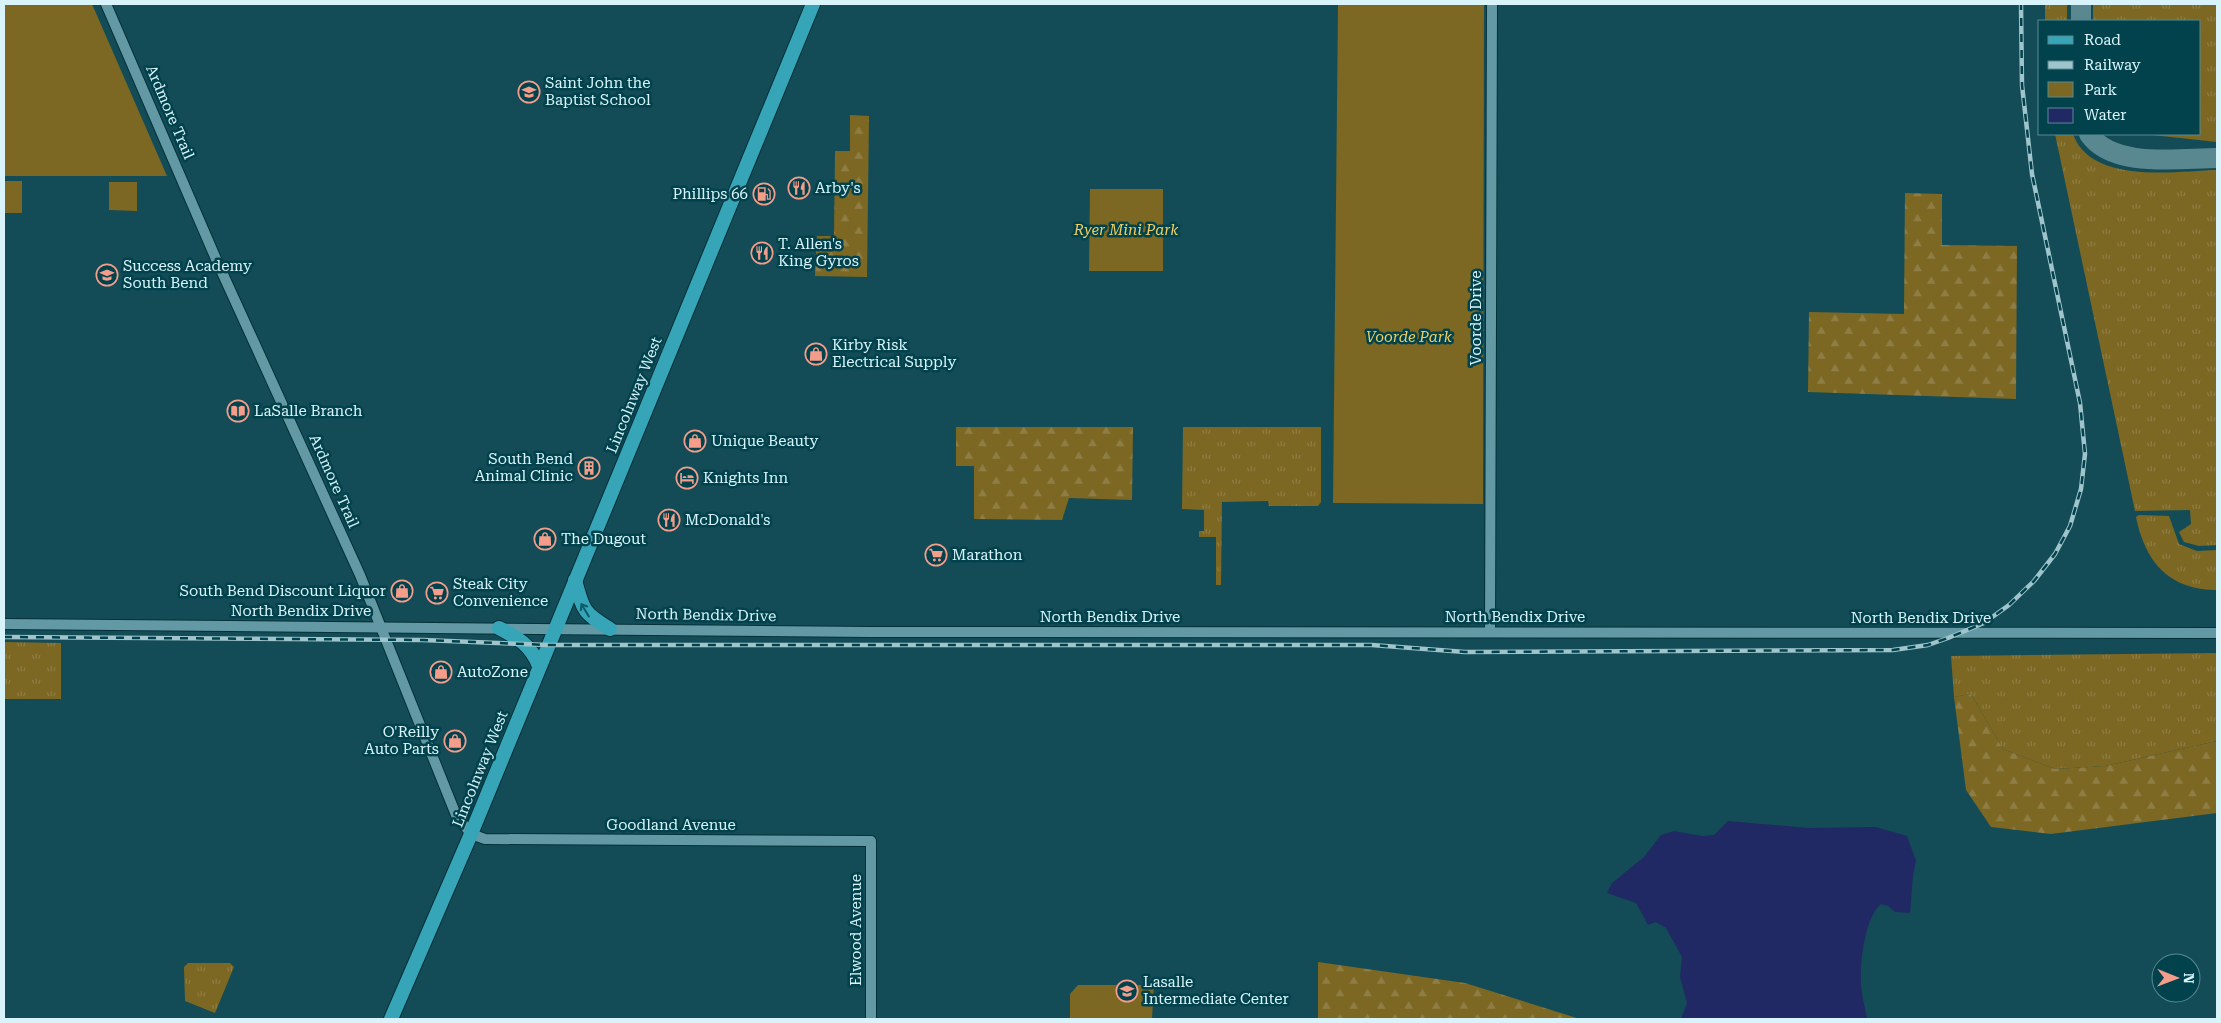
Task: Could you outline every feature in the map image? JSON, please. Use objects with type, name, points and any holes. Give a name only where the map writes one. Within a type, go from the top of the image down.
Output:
[{"type":"main road","name":"Lincolnway West","points":[[391,1019],[471,834],[813,4]]},
{"type":"main road","points":[[575,580],[584,610],[590,617],[610,629]]},
{"type":"main road","points":[[499,628],[521,639],[534,652],[539,666]]},
{"type":"street","name":"Ardmore Trail","points":[[106,4],[216,259],[322,489],[382,627],[456,815],[471,834]]},
{"type":"street","name":"Voorde Drive","points":[[1490,632],[1492,4]]},
{"type":"street","name":"North Bendix Drive","points":[[4,624],[870,632],[2217,633]]},
{"type":"street","name":"Goodland Avenue","points":[[471,834],[485,839],[871,841]]},
{"type":"street","name":"Elwood Avenue","points":[[871,841],[871,1019]]},
{"type":"green space","points":[[4,4],[92,4],[167,176],[4,176]]},
{"type":"green space","name":"Voorde Park","points":[[1338,4],[1484,4],[1483,504],[1333,503]]},
{"type":"green space","points":[[2045,4],[2067,4],[2067,20],[2045,20]]},
{"type":"green space","points":[[2093,4],[2217,4],[2217,142],[2152,135],[2201,135],[2201,20],[2093,20]]},
{"type":"green space","points":[[850,115],[869,116],[867,277],[815,276],[817,236],[834,236],[835,151],[850,151]]},
{"type":"green space","points":[[2055,135],[2074,135],[2083,150],[2097,161],[2116,168],[2136,172],[2217,170],[2217,545],[2199,546],[2184,542],[2179,532],[2191,524],[2190,510],[2135,511]]},
{"type":"green space","points":[[4,181],[22,181],[22,213],[4,213]]},
{"type":"green space","points":[[109,182],[137,182],[137,211],[109,210]]},
{"type":"green space","name":"Ryer Mini Park","points":[[1090,189],[1163,189],[1163,271],[1089,271]]},
{"type":"green space","points":[[1905,193],[1942,194],[1942,245],[2017,246],[2016,399],[1808,392],[1809,312],[1904,314]]},
{"type":"green space","points":[[956,427],[1133,427],[1132,500],[1069,498],[1062,520],[974,519],[974,466],[956,466]]},
{"type":"green space","points":[[1183,427],[1321,427],[1321,502],[1318,506],[1269,506],[1268,501],[1222,502],[1221,585],[1216,585],[1216,537],[1199,537],[1199,531],[1204,531],[1204,510],[1182,509]]},
{"type":"green space","points":[[2139,515],[2169,516],[2179,544],[2197,551],[2217,550],[2217,590],[2200,589],[2185,585],[2172,579],[2162,570],[2153,559],[2140,533],[2136,517]]},
{"type":"green space","points":[[4,642],[61,643],[61,699],[4,699]]},
{"type":"green space","points":[[2217,653],[2217,741],[2105,766],[2055,769],[2003,749],[1971,694],[1954,697],[1951,656]]},
{"type":"green space","points":[[1971,694],[2003,749],[2055,769],[2105,766],[2217,741],[2217,813],[2051,834],[1991,827],[1966,790],[1954,697]]},
{"type":"green space","points":[[1318,962],[1465,983],[1580,1019],[1318,1019]]},
{"type":"green space","points":[[188,963],[230,963],[234,967],[215,1013],[185,1001],[184,967]]},
{"type":"green space","points":[[1078,985],[1154,985],[1152,1019],[1070,1019],[1070,994]]},
{"type":"water","points":[[1728,821],[1809,828],[1876,827],[1907,836],[1916,861],[1910,913],[1895,912],[1888,906],[1881,904],[1870,921],[1866,933],[1861,972],[1862,993],[1867,1019],[1681,1019],[1687,1003],[1680,977],[1682,957],[1666,928],[1656,922],[1648,925],[1636,903],[1607,893],[1612,883],[1644,857],[1661,835],[1674,831],[1702,836],[1714,835]]},
{"type":"taxiway","points":[[2081,4],[2081,20]]},
{"type":"taxiway","points":[[2090,135],[2100,145],[2114,153],[2130,157],[2167,160],[2217,158]]},
{"type":"railway","points":[[4,637],[423,640],[548,645],[1372,645],[1465,652],[1893,650],[1928,645],[1984,623],[2009,605],[2034,581],[2055,554],[2070,526],[2081,489],[2085,454],[2080,403],[2032,174],[2022,85],[2021,4]]},
{"type":"place","name":"Saint John the Baptist School","points":[[529,92]]},
{"type":"place","name":"Arby's","points":[[799,188]]},
{"type":"place","name":"Phillips 66","points":[[764,194]]},
{"type":"place","name":"T. Allen's King Gyros","points":[[762,253]]},
{"type":"place","name":"Success Academy South Bend","points":[[107,275]]},
{"type":"place","name":"Kirby Risk Electrical Supply","points":[[816,354]]},
{"type":"place","name":"LaSalle Branch","points":[[238,411]]},
{"type":"place","name":"Unique Beauty","points":[[695,441]]},
{"type":"place","name":"South Bend Animal Clinic","points":[[589,468]]},
{"type":"place","name":"Knights Inn","points":[[687,478]]},
{"type":"place","name":"McDonald's","points":[[669,520]]},
{"type":"place","name":"The Dugout","points":[[545,539]]},
{"type":"place","name":"Marathon","points":[[936,555]]},
{"type":"place","name":"South Bend Discount Liquor","points":[[402,591]]},
{"type":"place","name":"Steak City Convenience","points":[[437,593]]},
{"type":"place","name":"AutoZone","points":[[441,672]]},
{"type":"place","name":"O'Reilly Auto Parts","points":[[455,741]]},
{"type":"place","name":"Lasalle Intermediate Center","points":[[1127,991]]}]
